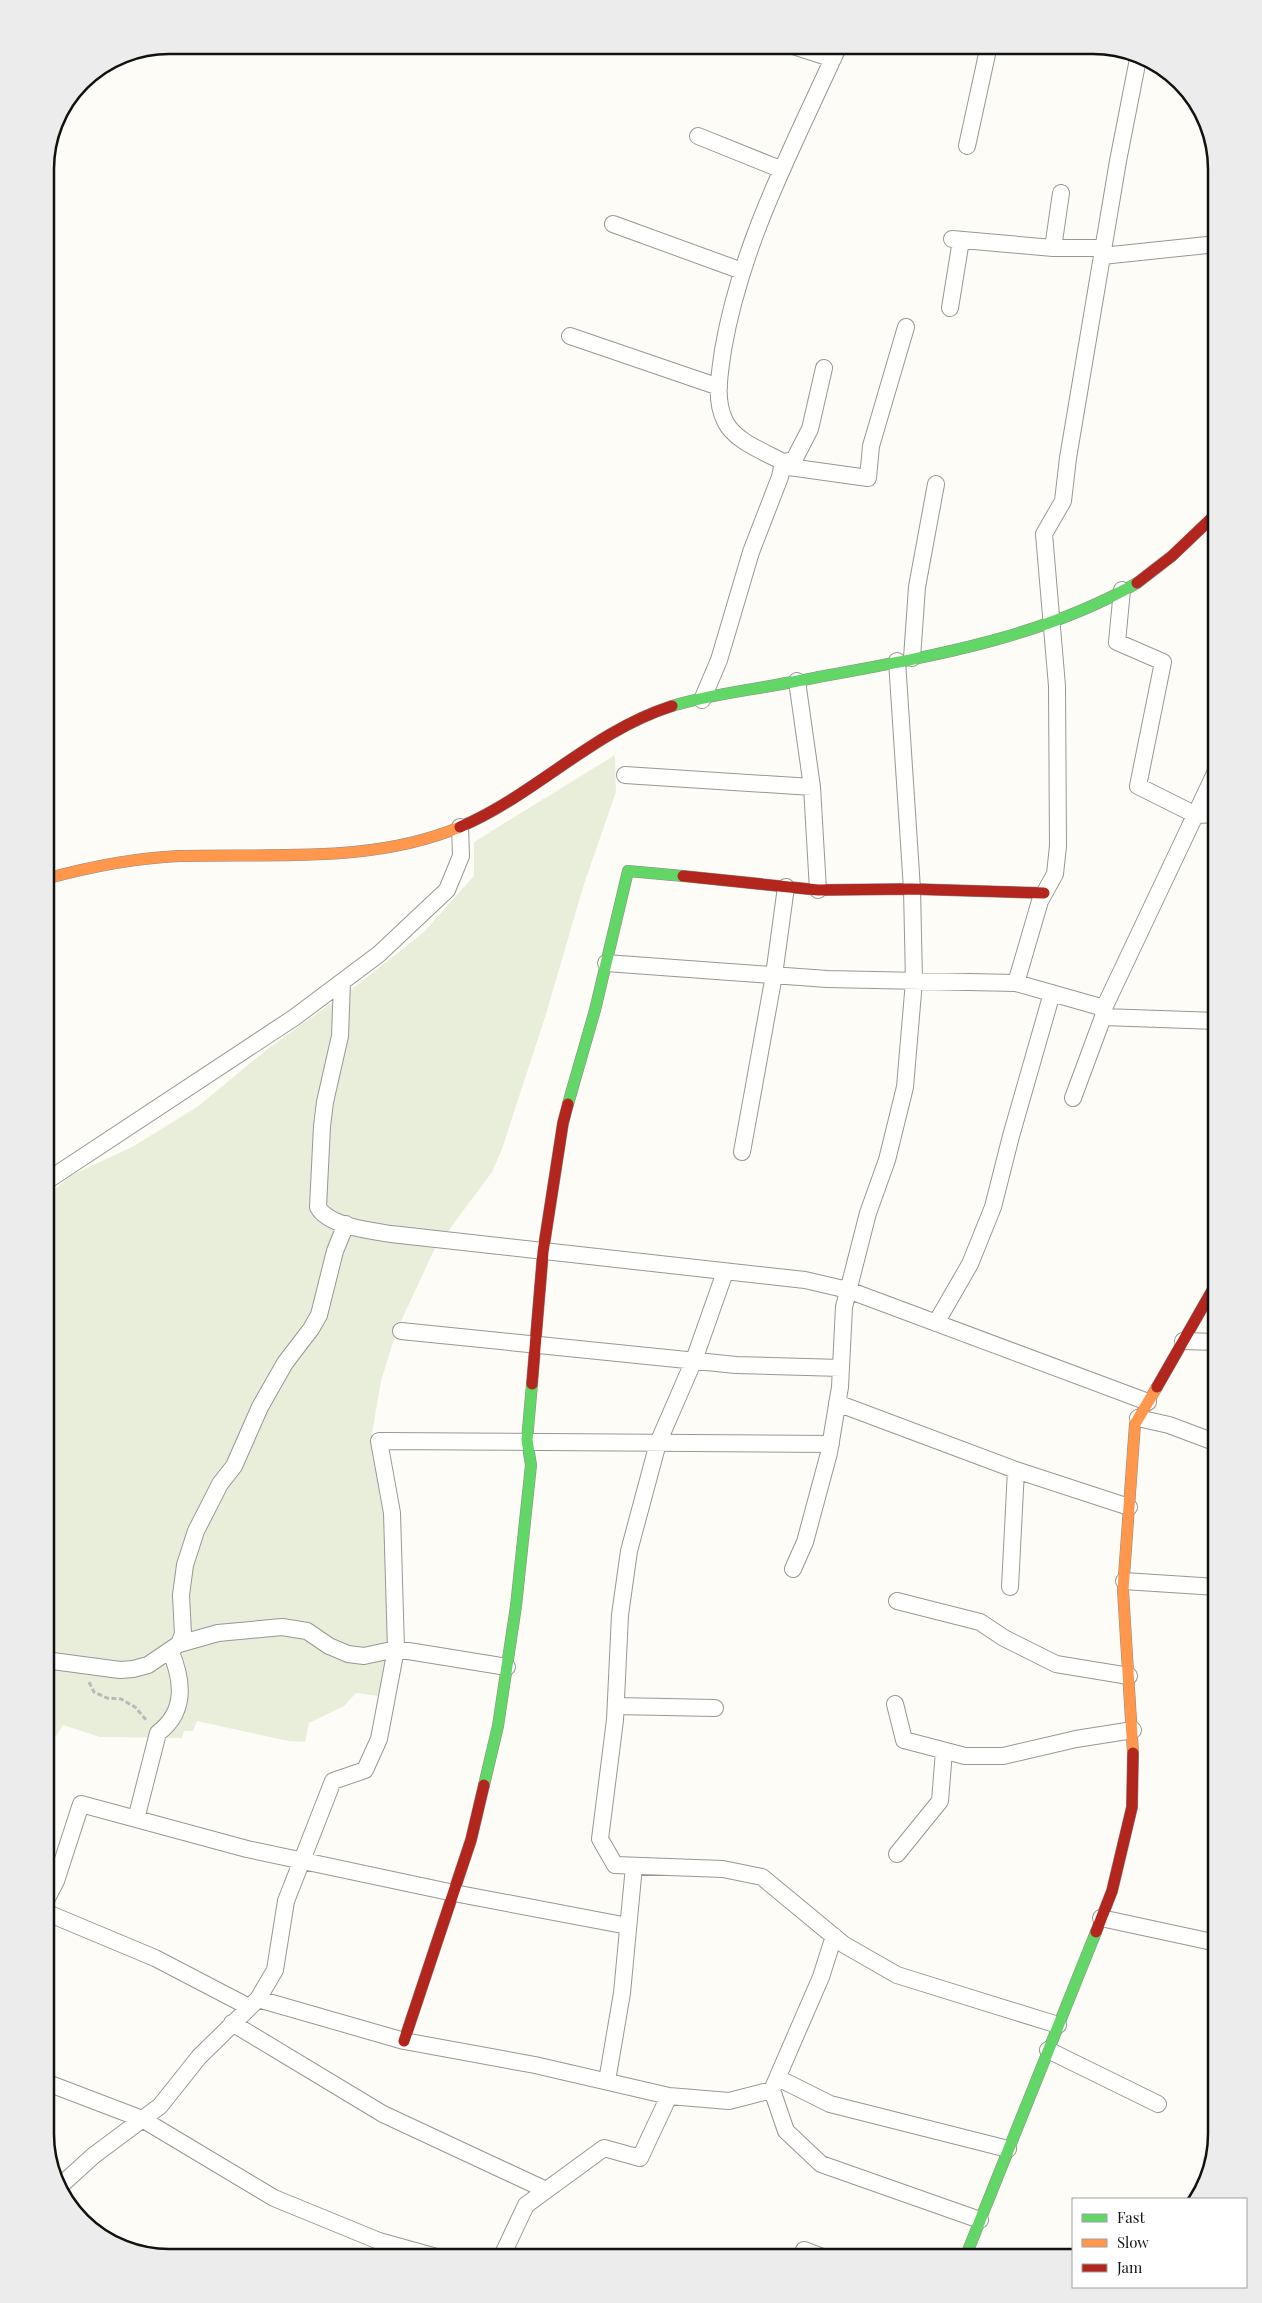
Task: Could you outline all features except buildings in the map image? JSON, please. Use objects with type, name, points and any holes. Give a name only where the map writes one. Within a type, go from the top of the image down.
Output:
[{"type":"street","points":[[835,54],[780,169],[742,271],[728,323],[719,387],[718,398],[725,422],[742,439],[783,464],[868,478],[871,446],[906,327]]},
{"type":"street","points":[[968,146],[986,54]]},
{"type":"street","points":[[1016,983],[1044,893],[1055,874],[1058,846],[1058,686],[1044,534],[1063,501],[1103,252],[1137,63]]},
{"type":"street","points":[[698,136],[780,169]]},
{"type":"street","points":[[1053,248],[1061,193]]},
{"type":"street","points":[[613,224],[742,271]]},
{"type":"street","points":[[950,308],[957,239],[1103,252],[1208,245]]},
{"type":"street","points":[[570,336],[719,387]]},
{"type":"street","points":[[783,464],[794,460],[810,428],[824,368]]},
{"type":"street","points":[[702,700],[720,660],[751,552],[783,464]]},
{"type":"street","points":[[793,1569],[805,1542],[831,1444],[841,1368],[844,1307],[868,1213],[887,1160],[905,1087],[914,981],[904,660],[936,484]]},
{"type":"street","points":[[54,876],[67,871],[116,861],[374,850],[440,837],[460,827],[611,733],[646,715],[702,700],[904,660],[1015,634],[1122,590],[1156,569],[1208,521]]},
{"type":"street","points":[[1122,590],[1117,642],[1163,662],[1138,786],[1196,815],[1208,814]]},
{"type":"street","points":[[797,681],[812,787],[818,890]]},
{"type":"street","points":[[625,775],[812,787]]},
{"type":"street","points":[[1073,1098],[1104,1013],[1208,789]]},
{"type":"street","points":[[54,1176],[295,1017],[379,954],[447,890],[461,856],[460,827]]},
{"type":"street","points":[[404,2040],[471,1840],[498,1726],[516,1606],[531,1465],[528,1443],[543,1252],[563,1123],[595,1010],[628,871],[818,890],[912,889],[1044,893]]},
{"type":"street","points":[[742,1152],[774,975],[786,887]]},
{"type":"street","points":[[606,963],[774,975],[1016,983],[1052,993],[1104,1013],[1208,1019]]},
{"type":"street","points":[[342,982],[340,1036],[325,1102],[322,1126],[318,1207],[321,1213],[357,1229],[390,1234],[805,1280],[848,1290],[1148,1402]]},
{"type":"street","points":[[936,1322],[970,1264],[993,1207],[1011,1136],[1052,993]]},
{"type":"street","points":[[136,1819],[158,1733],[170,1724],[181,1691],[175,1647],[183,1634],[181,1595],[185,1566],[196,1531],[220,1484],[234,1466],[260,1408],[285,1362],[311,1329],[319,1315],[334,1251],[346,1224]]},
{"type":"street","points":[[725,1272],[694,1360],[658,1443],[629,1552],[620,1615],[616,1706],[600,1839],[615,1865],[723,1870],[762,1877],[843,1944],[897,1975],[977,2002],[1058,2025]]},
{"type":"street","points":[[969,2249],[1112,1891],[1132,1807],[1133,1730],[1124,1581],[1134,1424],[1208,1298]]},
{"type":"street","points":[[401,1331],[736,1364],[841,1368]]},
{"type":"street","points":[[1183,1341],[1208,1342]]},
{"type":"street","points":[[837,1403],[1016,1470],[1129,1507]]},
{"type":"street","points":[[1138,1418],[1170,1425],[1208,1440]]},
{"type":"street","points":[[65,2182],[93,2156],[160,2106],[199,2057],[254,2003],[276,1970],[286,1901],[332,1781],[365,1770],[379,1739],[396,1649],[392,1513],[379,1442],[831,1444]]},
{"type":"street","points":[[1010,1587],[1016,1470]]},
{"type":"street","points":[[1124,1581],[1208,1586]]},
{"type":"street","points":[[897,1601],[980,1622],[1004,1638],[1056,1664],[1129,1676]]},
{"type":"street","points":[[54,1662],[120,1670],[133,1669],[148,1665],[175,1647],[218,1633],[282,1627],[307,1630],[329,1646],[348,1654],[364,1656],[396,1649],[507,1667]]},
{"type":"street","points":[[895,1704],[904,1740],[965,1756],[1003,1756],[1076,1739],[1133,1730]]},
{"type":"street","points":[[616,1706],[715,1708]]},
{"type":"street","points":[[897,1854],[940,1801],[944,1751]]},
{"type":"street","points":[[54,1885],[80,1804],[247,1849],[454,1893],[628,1926]]},
{"type":"street","points":[[607,2081],[622,1993],[634,1866]]},
{"type":"street","points":[[54,1916],[155,1958],[254,2003],[404,2040],[535,2065],[669,2096],[729,2101],[775,2084],[830,2104],[1008,2149]]},
{"type":"street","points":[[1101,1918],[1208,1941]]},
{"type":"street","points":[[834,1936],[821,1977],[775,2084],[786,2131],[821,2164],[980,2220]]},
{"type":"street","points":[[232,2023],[383,2114],[546,2190]]},
{"type":"street","points":[[1048,2050],[1158,2104]]},
{"type":"street","points":[[54,2085],[142,2119],[274,2198],[379,2241],[408,2249]]},
{"type":"street","points":[[505,2249],[526,2205],[604,2148],[640,2158],[669,2096]]},
{"type":"path","points":[[63,1663],[76,1675],[91,1684],[94,1692],[107,1698],[121,1700],[135,1707],[158,1733]]},
{"type":"green space","points":[[615,755],[616,792],[584,884],[546,1014],[502,1149],[492,1172],[434,1250],[396,1332],[381,1381],[372,1434],[384,1487],[391,1641],[378,1696],[356,1693],[344,1706],[309,1723],[305,1742],[288,1741],[197,1721],[193,1731],[184,1731],[182,1738],[100,1737],[63,1725],[56,1736],[54,1735],[54,1190],[70,1176],[134,1146],[197,1107],[270,1047],[356,986],[424,932],[474,876],[474,842]]},
{"type":"traffic: fast","points":[[672,706],[717,695],[880,666],[969,647],[1055,621],[1097,604],[1137,583]]},
{"type":"traffic: fast","points":[[568,1104],[595,1010],[628,871],[683,876]]},
{"type":"traffic: fast","points":[[484,1785],[498,1726],[516,1606],[531,1465],[527,1440],[532,1384]]},
{"type":"traffic: fast","points":[[969,2249],[1096,1932]]},
{"type":"traffic: slow","points":[[54,877],[111,864],[162,857],[357,852],[392,847],[426,839],[460,827]]},
{"type":"traffic: slow","points":[[1133,1753],[1123,1590],[1135,1424],[1157,1387]]},
{"type":"traffic: jam","points":[[1137,583],[1172,556],[1208,522]]},
{"type":"traffic: jam","points":[[460,827],[514,798],[616,731],[643,717],[672,706]]},
{"type":"traffic: jam","points":[[683,876],[818,890],[912,889],[1044,893]]},
{"type":"traffic: jam","points":[[532,1384],[543,1252],[563,1123],[568,1104]]},
{"type":"traffic: jam","points":[[1157,1387],[1208,1298]]},
{"type":"traffic: jam","points":[[1096,1932],[1112,1891],[1132,1807],[1133,1753]]},
{"type":"traffic: jam","points":[[404,2041],[471,1840],[484,1785]]}]
